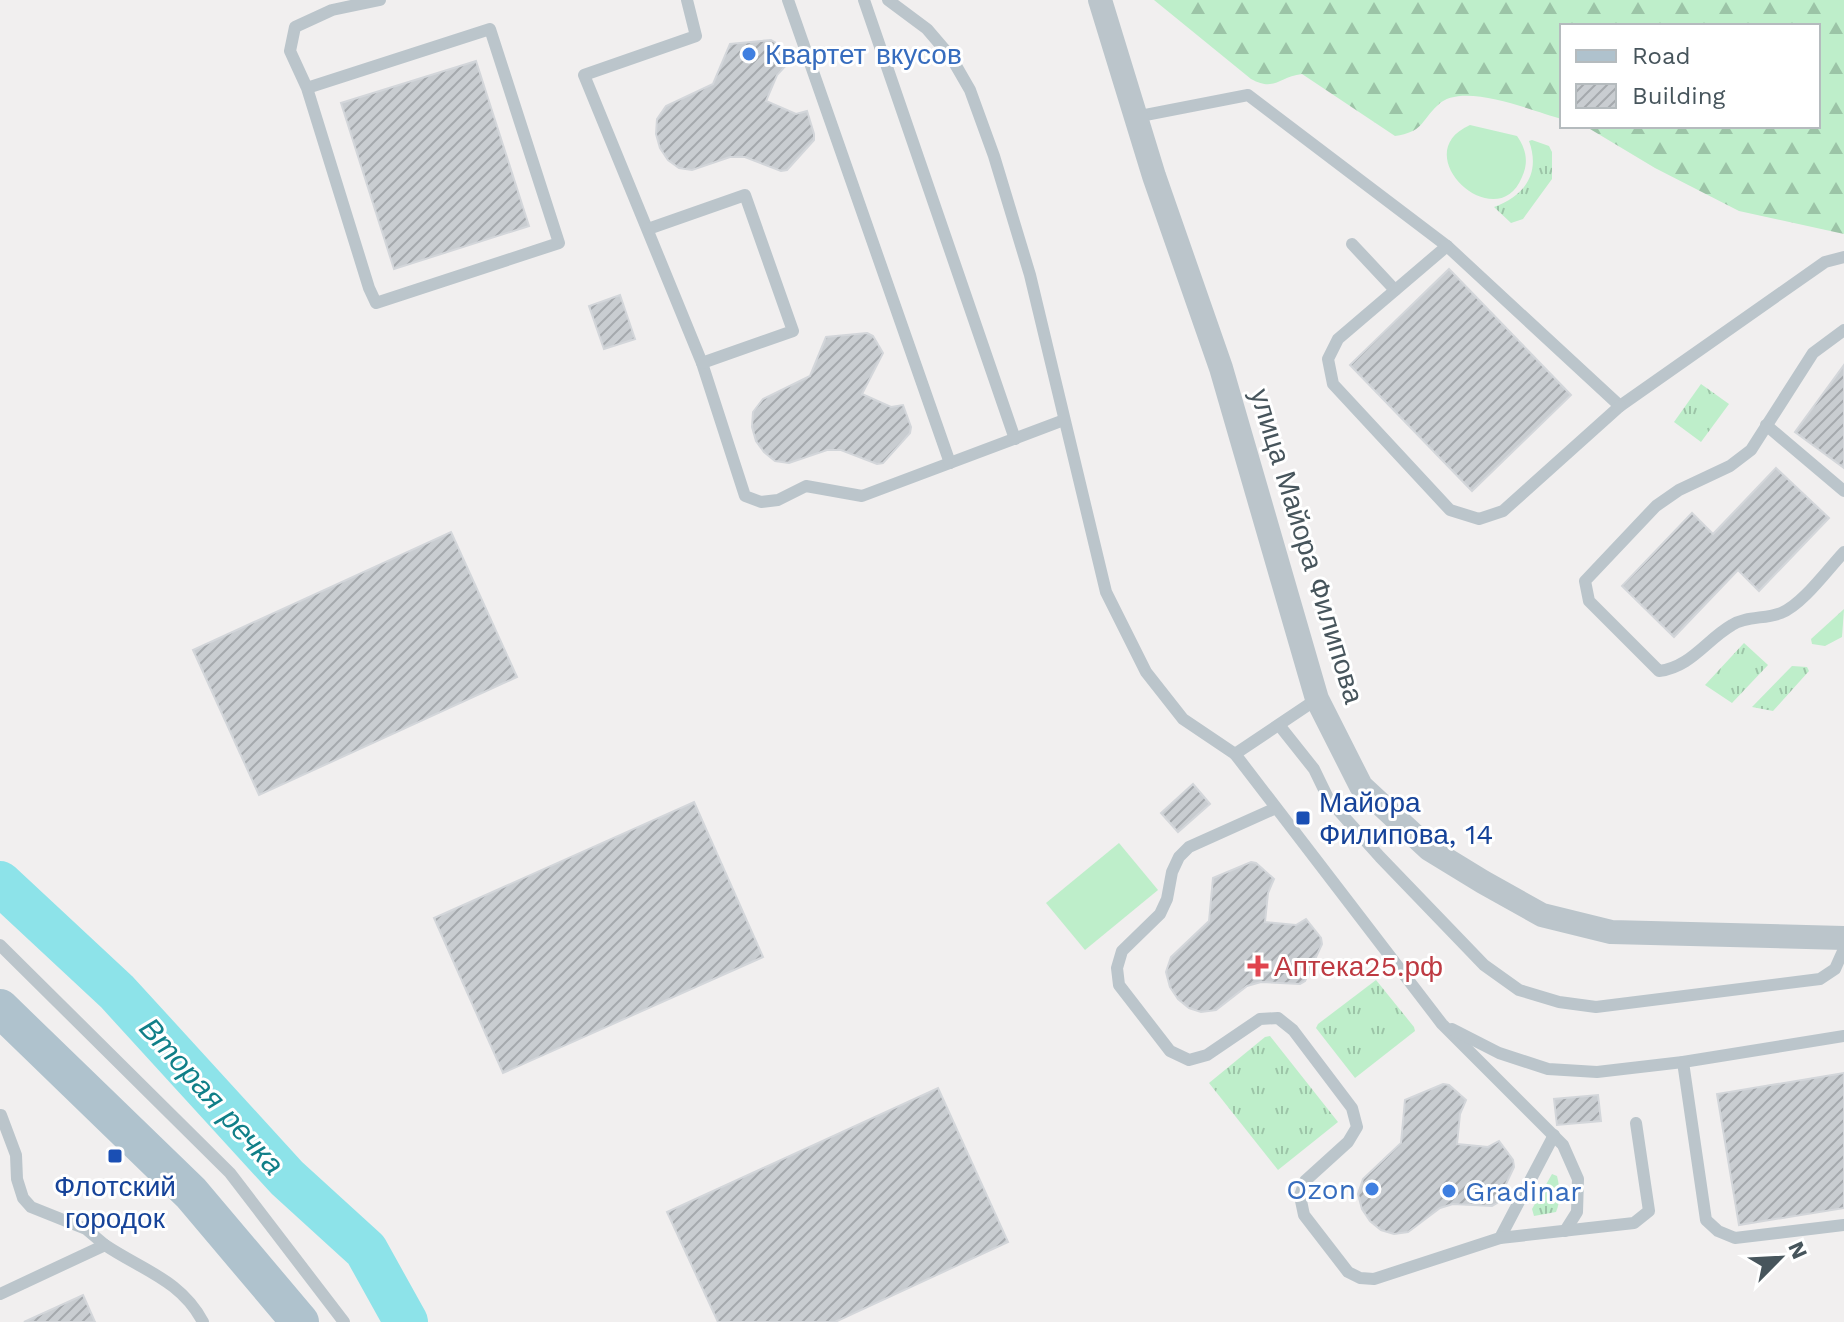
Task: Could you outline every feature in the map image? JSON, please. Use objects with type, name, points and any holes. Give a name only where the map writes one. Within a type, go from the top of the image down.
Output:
[{"type":"main road","points":[[0,1008],[191,1193],[300,1322]]},
{"type":"street","name":"улица Майора Филипова","points":[[1100,0],[1135,117],[1221,368],[1317,699],[1361,786],[1429,849],[1542,915],[1611,932],[1844,938]]},
{"type":"lane","points":[[307,88],[490,29],[559,243],[376,303],[307,88],[290,51],[295,27],[332,10],[380,0]]},
{"type":"lane","points":[[687,0],[696,36],[584,75],[702,363],[745,496],[761,502],[778,500],[806,486],[862,496],[1064,420]]},
{"type":"lane","points":[[788,0],[950,463]]},
{"type":"lane","points":[[864,0],[1015,439]]},
{"type":"lane","points":[[888,0],[927,29],[951,57],[970,90],[994,156],[1030,275],[1106,592],[1146,672],[1183,719],[1235,754],[1442,1024],[1563,1145],[1578,1179],[1577,1212],[1565,1231]]},
{"type":"lane","points":[[1135,117],[1248,95],[1447,246],[1620,406]]},
{"type":"lane","points":[[648,229],[745,195],[793,331],[702,363]]},
{"type":"lane","points":[[1352,244],[1395,290]]},
{"type":"lane","points":[[1447,246],[1338,339],[1328,359],[1333,384],[1450,510],[1479,519],[1503,511],[1620,406],[1825,262],[1844,257]]},
{"type":"lane","points":[[1844,330],[1813,353],[1751,450],[1730,466],[1679,490],[1656,506],[1585,581],[1589,601],[1659,671],[1675,669],[1732,625],[1784,612],[1844,552]]},
{"type":"lane","points":[[1766,425],[1844,491]]},
{"type":"lane","points":[[1235,754],[1317,699]]},
{"type":"lane","points":[[1279,725],[1314,769],[1329,800],[1380,857],[1484,965],[1519,990],[1559,1002],[1596,1007],[1805,981],[1820,979],[1835,969],[1844,949]]},
{"type":"lane","points":[[1276,808],[1189,847],[1179,857],[1160,914],[1122,951],[1117,968],[1119,985],[1170,1051],[1189,1060],[1207,1055],[1260,1019],[1278,1018],[1293,1030],[1352,1108],[1355,1117],[1357,1127],[1348,1142],[1305,1181],[1300,1196],[1304,1215],[1348,1272],[1360,1278],[1374,1279],[1500,1238],[1634,1223],[1649,1211],[1636,1123]]},
{"type":"lane","points":[[0,945],[230,1173],[344,1322]]},
{"type":"lane","points":[[1442,1024],[1499,1053],[1548,1069],[1597,1072],[1683,1062],[1844,1036]]},
{"type":"lane","points":[[1683,1062],[1706,1220],[1718,1231],[1735,1238],[1844,1225]]},
{"type":"lane","points":[[1,1115],[16,1155],[17,1179],[23,1198],[31,1207],[86,1229],[105,1245],[160,1275],[190,1301],[203,1322]]},
{"type":"lane","points":[[1500,1238],[1554,1135]]},
{"type":"lane","points":[[0,1294],[105,1245]]},
{"type":"green space","points":[[1154,0],[1844,0],[1844,234],[1739,211],[1655,168],[1588,128],[1820,128],[1820,24],[1560,24],[1560,118],[1498,100],[1463,96],[1449,98],[1438,105],[1416,129],[1395,136],[1302,74],[1271,84],[1251,79]]},
{"type":"green space","points":[[1470,125],[1517,136],[1520,141],[1526,156],[1525,166],[1522,177],[1510,194],[1494,199],[1477,195],[1462,185],[1451,171],[1447,154],[1452,138]]},
{"type":"green space","points":[[1529,141],[1549,146],[1552,152],[1552,179],[1523,219],[1511,223],[1494,207],[1514,197],[1527,182],[1533,164]]},
{"type":"green space","points":[[1701,384],[1729,404],[1701,442],[1674,422]]},
{"type":"green space","points":[[1844,609],[1842,637],[1825,646],[1812,644],[1811,639]]},
{"type":"green space","points":[[1744,643],[1768,665],[1732,703],[1705,685]]},
{"type":"green space","points":[[1792,666],[1807,667],[1809,671],[1773,711],[1752,707]]},
{"type":"green space","points":[[1119,843],[1158,890],[1085,950],[1046,903]]},
{"type":"green space","points":[[1376,980],[1415,1031],[1355,1078],[1316,1028]]},
{"type":"green space","points":[[1270,1036],[1338,1122],[1278,1170],[1209,1083]]},
{"type":"green space","points":[[1552,1174],[1557,1176],[1559,1190],[1556,1212],[1534,1216],[1532,1209]]},
{"type":"building","points":[[771,40],[788,63],[777,75],[766,101],[796,114],[807,111],[814,140],[787,170],[781,171],[745,157],[730,157],[692,170],[679,168],[668,160],[656,134],[657,119],[666,106],[713,84],[730,44]]},
{"type":"building","points":[[476,61],[529,226],[394,269],[341,103]]},
{"type":"building","points":[[1449,269],[1571,395],[1472,491],[1350,365]]},
{"type":"building","points":[[620,295],[635,339],[604,349],[589,306]]},
{"type":"building","points":[[867,333],[873,336],[883,353],[862,394],[891,407],[903,405],[911,427],[910,433],[883,463],[877,464],[841,450],[827,450],[789,463],[775,461],[756,441],[752,427],[753,412],[763,399],[810,376],[826,337]]},
{"type":"building","points":[[1844,365],[1844,468],[1795,432]]},
{"type":"building","points":[[1776,468],[1829,518],[1759,591],[1738,570],[1674,637],[1622,586],[1692,513],[1713,534]]},
{"type":"building","points":[[451,532],[517,677],[259,795],[193,650]]},
{"type":"building","points":[[1193,784],[1210,804],[1178,832],[1161,813]]},
{"type":"building","points":[[694,802],[763,957],[503,1073],[434,918]]},
{"type":"building","points":[[1251,862],[1274,879],[1268,893],[1265,922],[1296,925],[1306,919],[1322,944],[1305,981],[1300,984],[1261,982],[1247,986],[1216,1010],[1201,1012],[1189,1008],[1170,987],[1166,972],[1171,957],[1209,921],[1213,878]]},
{"type":"building","points":[[1844,1073],[1844,1208],[1739,1225],[1717,1094]]},
{"type":"building","points":[[1443,1084],[1449,1085],[1466,1100],[1460,1114],[1457,1144],[1488,1147],[1499,1141],[1513,1160],[1514,1167],[1497,1203],[1492,1206],[1453,1204],[1440,1208],[1408,1232],[1394,1234],[1381,1230],[1362,1209],[1358,1194],[1363,1179],[1401,1143],[1405,1100]]},
{"type":"building","points":[[938,1088],[1008,1242],[835,1322],[718,1322],[667,1212]]},
{"type":"building","points":[[1598,1095],[1601,1121],[1557,1125],[1554,1099]]},
{"type":"building","points":[[83,1295],[95,1322],[24,1322]]},
{"type":"waterway","name":"Вторая речка","points":[[0,883],[117,992],[287,1178],[366,1250],[406,1322]]},
{"type":"place","name":"Квартет вкусов","points":[[749,54]]},
{"type":"place","name":"Майора Филипова, 14","points":[[1303,818]]},
{"type":"place","name":"Аптека25.рф","points":[[1258,966]]},
{"type":"place","name":"Флотский городок","points":[[115,1156]]},
{"type":"place","name":"Ozon","points":[[1372,1189]]},
{"type":"place","name":"Gradinar","points":[[1449,1191]]}]
